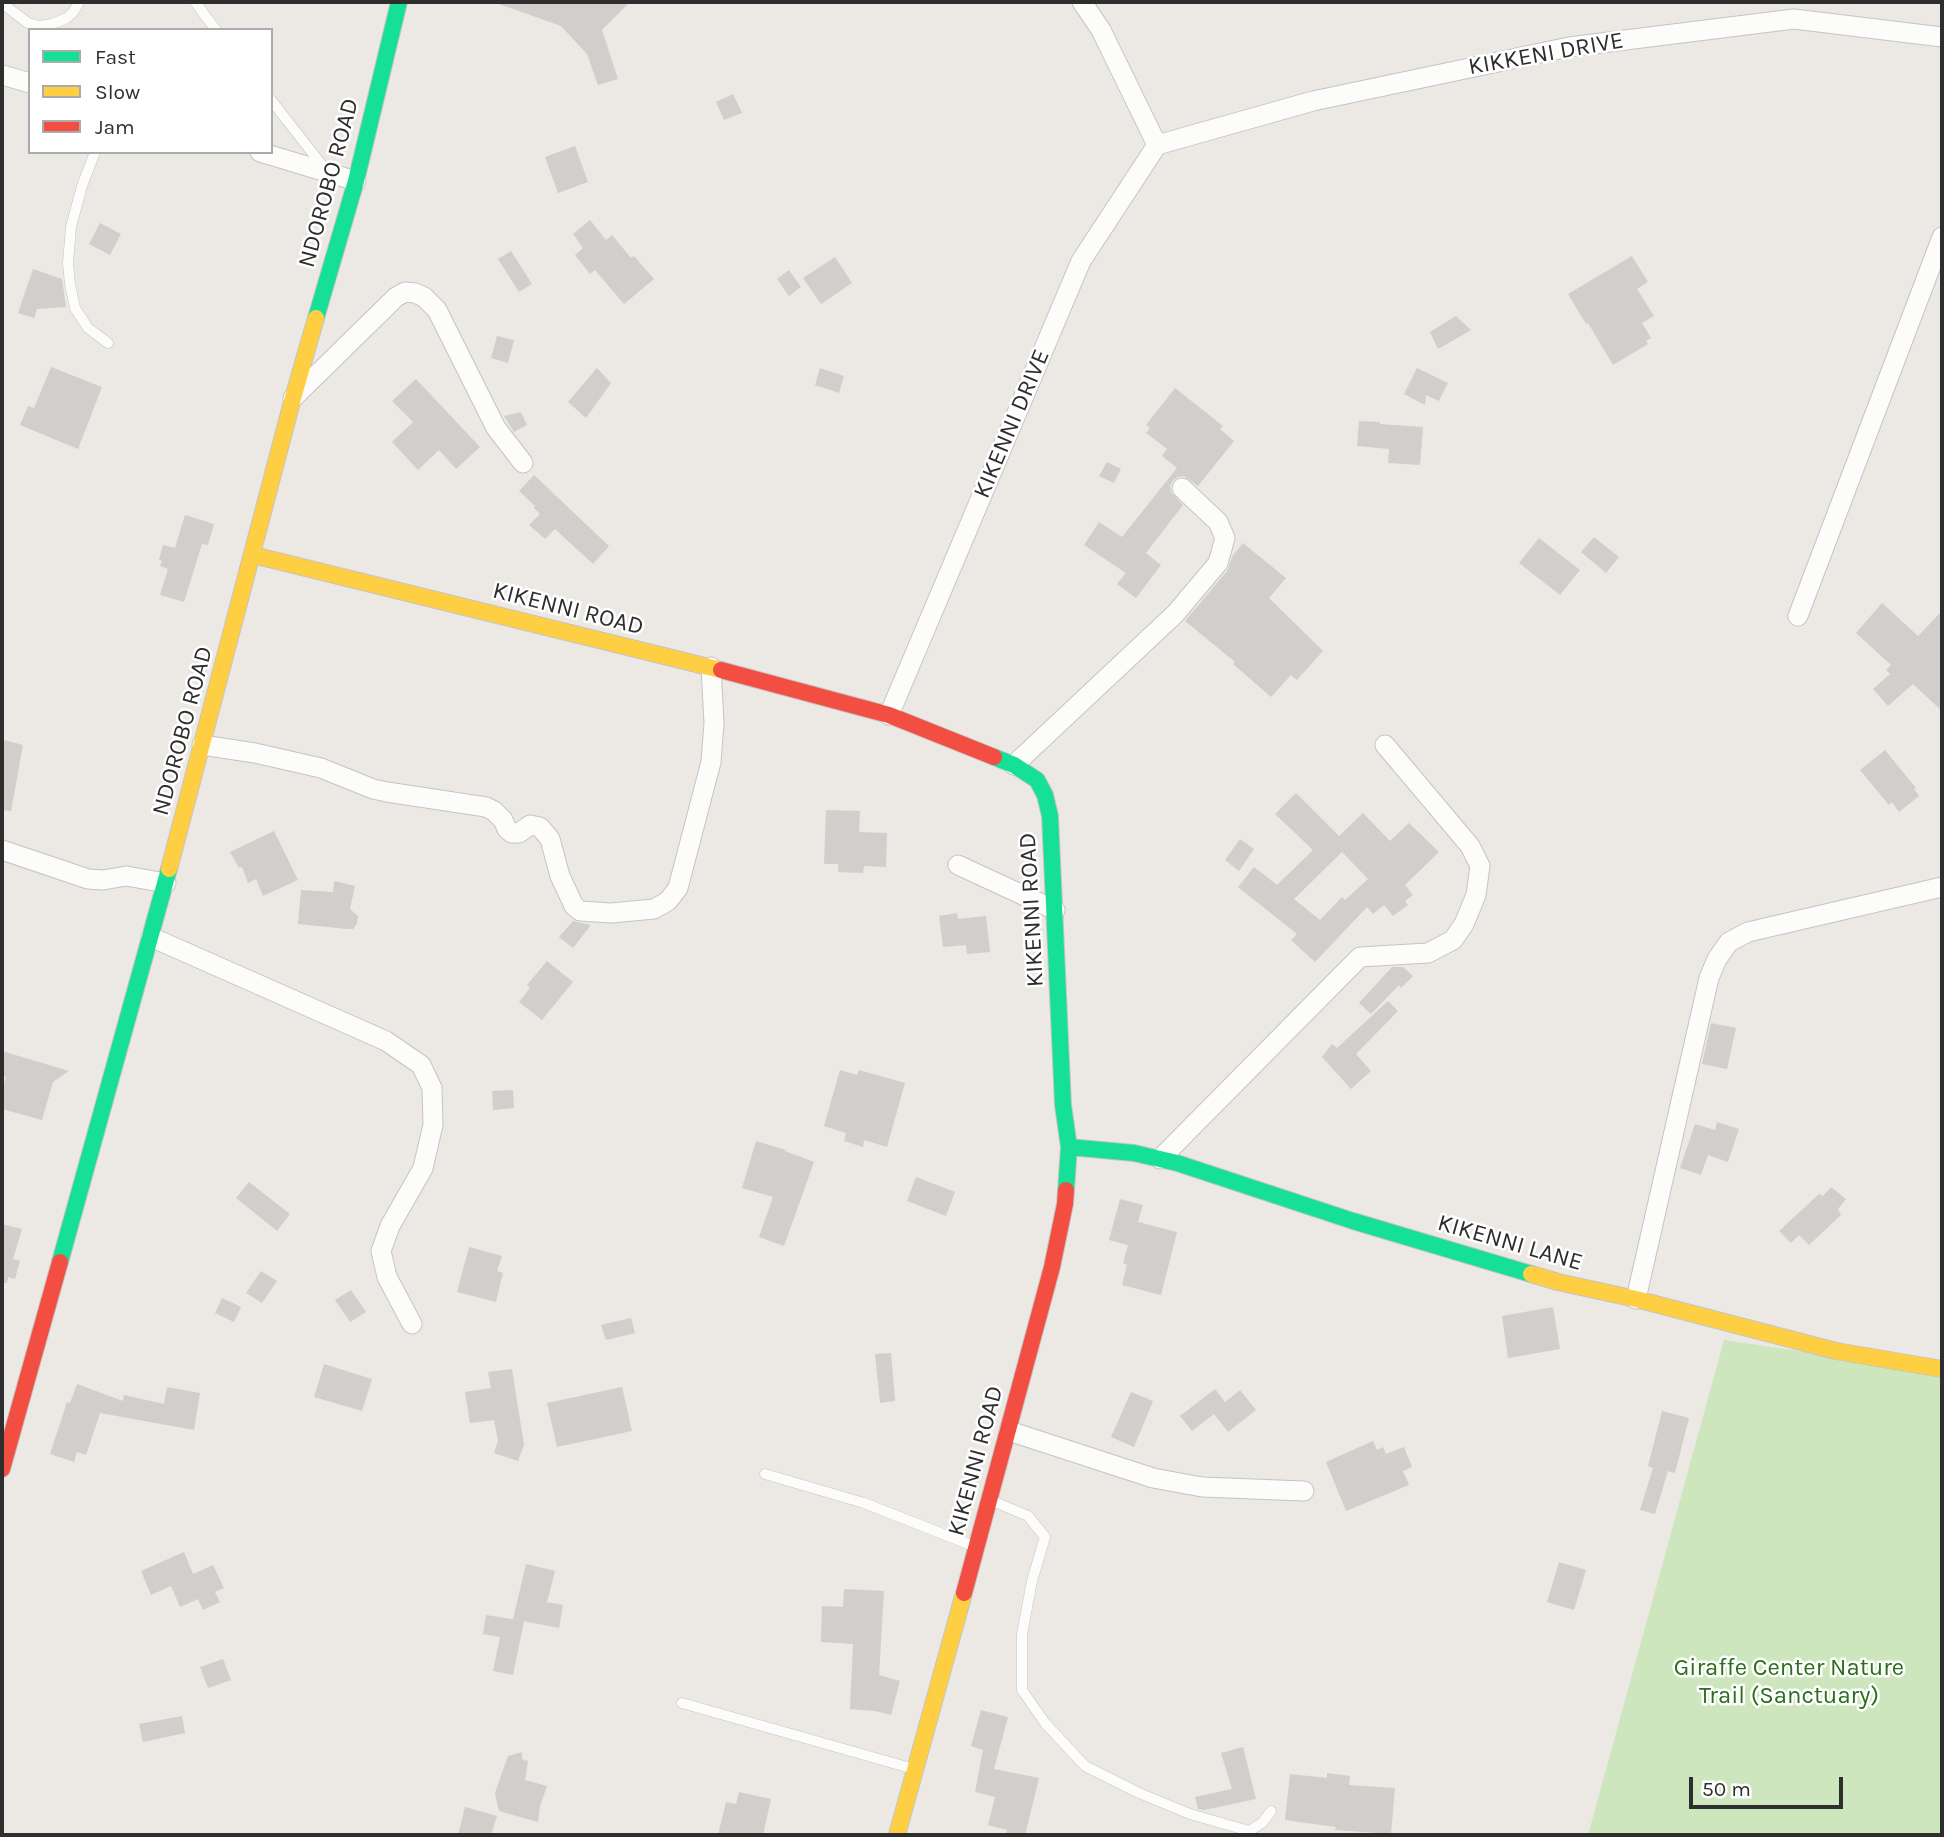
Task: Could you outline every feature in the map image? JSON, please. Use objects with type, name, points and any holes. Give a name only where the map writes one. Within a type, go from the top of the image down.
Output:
[{"type":"street","name":"NDOROBO ROAD","points":[[2,1469],[166,883],[293,398],[356,181],[399,2]]},
{"type":"street","points":[[1082,2],[1101,30],[1157,145]]},
{"type":"street","name":"KIKKENI DRIVE","points":[[1157,145],[1313,101],[1569,47],[1794,19],[1942,37]]},
{"type":"street","points":[[2,75],[28,82]]},
{"type":"street","name":"KIKENNI DRIVE","points":[[889,715],[1081,261],[1157,145]]},
{"type":"street","points":[[267,154],[356,181]]},
{"type":"street","points":[[1798,616],[1942,237]]},
{"type":"street","points":[[293,398],[396,297],[405,292],[415,293],[424,297],[437,310],[496,428],[523,463]]},
{"type":"street","points":[[1014,765],[1175,614],[1219,563],[1225,538],[1218,522],[1182,488]]},
{"type":"street","name":"KIKENNI ROAD","points":[[253,555],[711,667],[889,715],[1014,765],[1037,780],[1045,795],[1050,816],[1063,1105],[1069,1147],[1065,1204],[1052,1267],[1009,1432],[897,1835]]},
{"type":"street","points":[[202,745],[256,753],[321,768],[373,789],[486,807],[503,820],[512,833],[519,833],[530,825],[540,827],[550,839],[560,876],[574,906],[580,911],[611,913],[654,909],[668,901],[678,888],[711,762],[714,723],[711,667]]},
{"type":"street","points":[[1160,1159],[1360,957],[1428,953],[1453,940],[1464,924],[1476,895],[1479,866],[1471,846],[1385,745]]},
{"type":"street","points":[[2,850],[88,879],[103,880],[126,876],[166,883]]},
{"type":"street","points":[[958,864],[1055,910]]},
{"type":"street","points":[[1636,1299],[1709,978],[1717,959],[1729,942],[1748,932],[1942,887]]},
{"type":"street","points":[[151,937],[386,1041],[421,1065],[432,1088],[433,1125],[423,1168],[390,1226],[381,1251],[387,1277],[412,1324]]},
{"type":"street","name":"KIKENNI LANE","points":[[1069,1147],[1134,1153],[1177,1163],[1365,1224],[1558,1282],[1636,1299],[1836,1351],[1942,1369]]},
{"type":"street","points":[[1009,1432],[1153,1478],[1202,1488],[1304,1492]]},
{"type":"lane","points":[[2,4],[28,23],[38,26],[67,18],[79,2]]},
{"type":"lane","points":[[195,2],[214,28]]},
{"type":"lane","points":[[273,103],[327,172]]},
{"type":"lane","points":[[95,154],[82,187],[71,227],[68,263],[75,307],[88,328],[108,343]]},
{"type":"lane","points":[[765,1474],[864,1503],[976,1547]]},
{"type":"lane","points":[[990,1499],[1028,1516],[1045,1537],[1032,1581],[1022,1634],[1022,1690],[1045,1723],[1085,1766],[1139,1794],[1190,1814],[1249,1831],[1262,1823],[1271,1811]]},
{"type":"lane","points":[[682,1703],[914,1769]]},
{"type":"green space","name":"Giraffe Center Nature Trail (Sanctuary)","points":[[1724,1340],[1942,1372],[1942,1835],[1588,1835]]},
{"type":"building","points":[[499,2],[630,2],[602,30],[618,79],[598,85],[587,54],[561,26]]},
{"type":"building","points":[[733,94],[742,113],[724,120],[716,102]]},
{"type":"building","points":[[575,146],[588,182],[558,193],[545,157]]},
{"type":"building","points":[[590,220],[606,240],[612,235],[631,258],[634,256],[654,279],[624,304],[595,270],[590,274],[575,255],[583,248],[573,234]]},
{"type":"building","points":[[100,223],[121,234],[110,255],[89,244]]},
{"type":"building","points":[[511,251],[532,284],[519,292],[498,259]]},
{"type":"building","points":[[1632,256],[1648,282],[1637,289],[1654,316],[1642,323],[1651,338],[1646,341],[1648,344],[1613,365],[1568,294]]},
{"type":"building","points":[[835,257],[852,283],[821,304],[803,278]]},
{"type":"building","points":[[33,269],[62,279],[66,307],[37,309],[34,318],[18,313]]},
{"type":"building","points":[[789,270],[801,287],[789,296],[777,279]]},
{"type":"building","points":[[1456,316],[1471,330],[1438,349],[1430,332]]},
{"type":"building","points":[[497,336],[514,340],[508,363],[491,358]]},
{"type":"building","points":[[51,367],[102,387],[78,449],[20,425],[28,406],[34,408]]},
{"type":"building","points":[[597,368],[611,383],[586,418],[568,402]]},
{"type":"building","points":[[820,368],[844,376],[839,393],[815,385]]},
{"type":"building","points":[[1417,368],[1448,383],[1439,401],[1426,395],[1425,405],[1404,394]]},
{"type":"building","points":[[416,379],[480,447],[456,469],[439,450],[418,470],[392,442],[413,422],[392,401]]},
{"type":"building","points":[[1175,388],[1223,426],[1220,429],[1234,441],[1198,486],[1184,476],[1173,480],[1171,492],[1183,505],[1146,553],[1161,565],[1136,598],[1117,584],[1126,573],[1084,545],[1099,522],[1122,537],[1177,468],[1162,456],[1167,449],[1146,433],[1150,428],[1146,425]]},
{"type":"building","points":[[521,412],[527,425],[514,432],[504,416]]},
{"type":"building","points":[[1359,421],[1423,427],[1420,465],[1388,463],[1389,449],[1357,446]]},
{"type":"building","points":[[1107,462],[1121,469],[1114,483],[1099,476]]},
{"type":"building","points":[[534,475],[609,546],[593,564],[555,529],[545,539],[529,525],[540,514],[519,491]]},
{"type":"building","points":[[185,515],[214,524],[208,545],[202,544],[184,602],[160,595],[168,569],[160,566],[162,561],[159,560],[163,545],[175,548]]},
{"type":"building","points":[[1594,537],[1619,557],[1606,573],[1581,552]]},
{"type":"building","points":[[1539,538],[1580,570],[1560,595],[1519,563]]},
{"type":"building","points":[[1243,543],[1286,578],[1269,598],[1323,651],[1297,680],[1291,675],[1271,697],[1233,664],[1235,662],[1185,621],[1227,571],[1233,555]]},
{"type":"building","points":[[1882,603],[1918,636],[1942,611],[1942,711],[1913,684],[1888,706],[1873,689],[1890,674],[1886,670],[1891,665],[1856,633]]},
{"type":"building","points":[[4,740],[23,745],[11,811],[2,810]]},
{"type":"building","points":[[1885,750],[1916,788],[1914,789],[1919,796],[1899,812],[1892,802],[1889,805],[1860,770]]},
{"type":"building","points":[[1296,793],[1339,836],[1363,813],[1390,841],[1409,823],[1439,852],[1405,885],[1413,895],[1405,901],[1408,905],[1393,916],[1384,905],[1373,914],[1367,907],[1315,962],[1291,940],[1297,934],[1238,887],[1254,867],[1277,885],[1313,850],[1275,814]],"holes":[[[1342,852],[1368,879],[1345,900],[1342,897],[1320,920],[1294,899]]]},
{"type":"building","points":[[826,810],[860,811],[859,832],[887,833],[886,867],[864,866],[863,873],[838,872],[838,864],[824,864]]},
{"type":"building","points":[[274,831],[298,880],[263,896],[256,879],[248,883],[242,867],[239,868],[230,852]]},
{"type":"building","points":[[1240,839],[1254,849],[1239,871],[1225,860]]},
{"type":"building","points":[[334,881],[355,886],[350,909],[358,916],[353,929],[298,924],[301,890],[333,892]]},
{"type":"building","points":[[957,913],[958,919],[986,916],[990,952],[967,954],[966,945],[943,947],[939,916]]},
{"type":"building","points":[[573,921],[591,925],[573,948],[559,937]]},
{"type":"building","points":[[547,961],[573,982],[542,1020],[519,1002],[530,988],[527,985]]},
{"type":"building","points":[[1392,967],[1403,967],[1413,976],[1401,988],[1399,985],[1371,1014],[1359,1003]]},
{"type":"building","points":[[1388,1001],[1398,1011],[1356,1054],[1371,1071],[1351,1089],[1322,1057],[1332,1044],[1337,1048]]},
{"type":"building","points":[[1711,1023],[1736,1028],[1727,1069],[1702,1064]]},
{"type":"building","points":[[2,1051],[69,1071],[53,1082],[42,1120],[2,1109],[2,1091],[6,1077],[2,1076]]},
{"type":"building","points":[[840,1070],[857,1075],[859,1070],[905,1083],[887,1147],[864,1140],[863,1147],[844,1141],[846,1133],[824,1126]]},
{"type":"building","points":[[513,1090],[514,1108],[493,1110],[492,1091]]},
{"type":"building","points":[[1717,1122],[1739,1129],[1728,1162],[1708,1155],[1701,1175],[1680,1168],[1695,1124],[1715,1130]]},
{"type":"building","points":[[756,1141],[814,1162],[784,1246],[759,1237],[773,1197],[742,1188]]},
{"type":"building","points":[[916,1177],[955,1192],[946,1216],[907,1201]]},
{"type":"building","points":[[249,1182],[290,1214],[277,1231],[236,1198]]},
{"type":"building","points":[[1831,1187],[1846,1199],[1838,1209],[1841,1215],[1809,1245],[1799,1235],[1791,1243],[1779,1231],[1819,1194],[1823,1196]]},
{"type":"building","points":[[1120,1199],[1143,1205],[1138,1222],[1177,1232],[1161,1295],[1122,1285],[1127,1265],[1123,1263],[1128,1245],[1109,1240]]},
{"type":"building","points":[[2,1224],[22,1229],[13,1259],[20,1261],[15,1279],[8,1277],[7,1283],[2,1283]]},
{"type":"building","points":[[469,1247],[502,1256],[497,1271],[503,1273],[496,1302],[457,1292]]},
{"type":"building","points":[[261,1271],[277,1281],[262,1303],[246,1293]]},
{"type":"building","points":[[351,1290],[366,1312],[350,1322],[335,1300]]},
{"type":"building","points":[[222,1298],[241,1307],[234,1322],[215,1313]]},
{"type":"building","points":[[1553,1307],[1560,1349],[1508,1358],[1502,1316]]},
{"type":"building","points":[[631,1318],[635,1333],[606,1340],[601,1325]]},
{"type":"building","points":[[891,1353],[895,1401],[880,1403],[875,1354]]},
{"type":"building","points":[[324,1364],[372,1379],[362,1411],[314,1397]]},
{"type":"building","points":[[512,1369],[524,1445],[518,1461],[494,1453],[498,1441],[494,1420],[470,1423],[465,1392],[491,1388],[488,1372]]},
{"type":"building","points":[[77,1384],[123,1401],[124,1395],[164,1404],[167,1387],[200,1393],[194,1430],[100,1413],[86,1455],[77,1452],[74,1462],[50,1454],[67,1402],[70,1403]]},
{"type":"building","points":[[622,1387],[632,1431],[557,1447],[547,1403]]},
{"type":"building","points":[[1215,1389],[1225,1402],[1240,1390],[1256,1410],[1228,1432],[1214,1414],[1192,1431],[1180,1416]]},
{"type":"building","points":[[1131,1392],[1153,1401],[1134,1447],[1111,1437]]},
{"type":"building","points":[[1662,1411],[1689,1418],[1675,1473],[1668,1471],[1655,1514],[1640,1510],[1653,1468],[1648,1466]]},
{"type":"building","points":[[1373,1441],[1377,1450],[1383,1447],[1386,1454],[1404,1447],[1412,1467],[1403,1471],[1409,1485],[1346,1511],[1326,1462]]},
{"type":"building","points":[[184,1552],[193,1574],[213,1565],[224,1588],[215,1592],[220,1602],[203,1610],[198,1599],[180,1607],[171,1586],[151,1595],[141,1571]]},
{"type":"building","points":[[1559,1562],[1586,1570],[1574,1610],[1547,1602]]},
{"type":"building","points":[[526,1564],[555,1571],[547,1602],[563,1605],[559,1628],[513,1619]]},
{"type":"building","points":[[844,1589],[884,1591],[879,1675],[900,1681],[891,1715],[850,1709],[853,1644],[821,1642],[822,1606],[843,1607]]},
{"type":"building","points":[[486,1615],[524,1621],[513,1675],[493,1671],[500,1637],[483,1634]]},
{"type":"building","points":[[223,1659],[231,1680],[208,1688],[200,1667]]},
{"type":"building","points":[[981,1710],[1008,1717],[994,1769],[1039,1778],[1025,1835],[1006,1835],[1007,1830],[988,1825],[995,1797],[975,1792],[983,1750],[971,1746]]},
{"type":"building","points":[[182,1716],[185,1733],[143,1742],[139,1724]]},
{"type":"building","points":[[1243,1747],[1256,1799],[1198,1809],[1195,1797],[1232,1789],[1221,1753]]},
{"type":"building","points":[[522,1752],[522,1759],[528,1761],[525,1780],[547,1786],[538,1822],[499,1811],[495,1793],[508,1756]]},
{"type":"building","points":[[1327,1773],[1350,1776],[1349,1785],[1395,1788],[1391,1834],[1335,1830],[1336,1827],[1285,1820],[1290,1774],[1327,1778]]},
{"type":"building","points":[[739,1792],[771,1799],[763,1835],[718,1835],[726,1802],[736,1804]]},
{"type":"building","points":[[465,1807],[497,1816],[491,1835],[458,1835]]},
{"type":"traffic: fast","points":[[316,318],[356,181],[399,2]]},
{"type":"traffic: fast","points":[[994,757],[1014,765],[1037,780],[1045,795],[1050,816],[1063,1105],[1069,1147],[1066,1190]]},
{"type":"traffic: fast","points":[[60,1262],[169,869]]},
{"type":"traffic: fast","points":[[1069,1147],[1134,1153],[1177,1163],[1353,1221],[1531,1274]]},
{"type":"traffic: slow","points":[[169,869],[316,318]]},
{"type":"traffic: slow","points":[[253,555],[721,670]]},
{"type":"traffic: slow","points":[[1531,1274],[1836,1351],[1942,1369]]},
{"type":"traffic: slow","points":[[897,1835],[964,1593]]},
{"type":"traffic: jam","points":[[721,670],[889,715],[994,757]]},
{"type":"traffic: jam","points":[[964,1593],[1052,1267],[1066,1190]]},
{"type":"traffic: jam","points":[[2,1469],[60,1262]]}]
